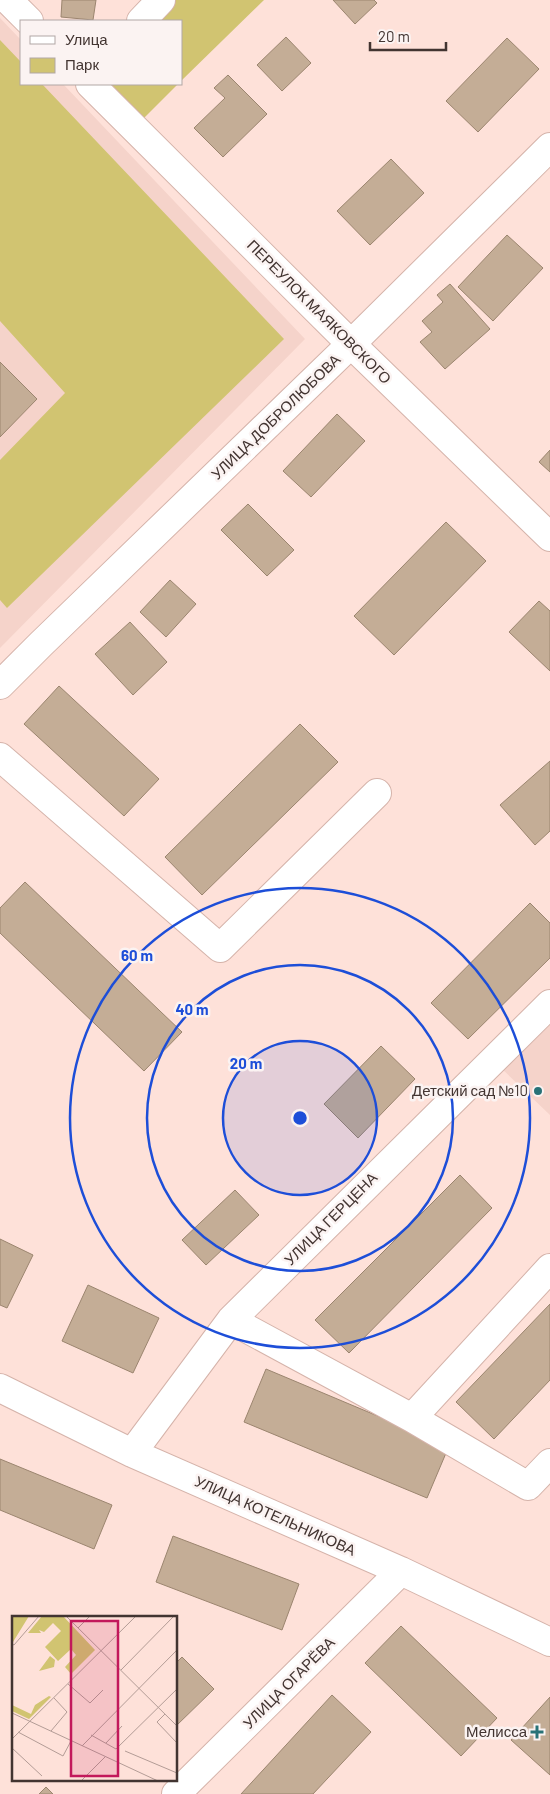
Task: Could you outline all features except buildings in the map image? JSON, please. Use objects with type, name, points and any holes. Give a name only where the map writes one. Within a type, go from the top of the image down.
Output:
[{"type":"street","points":[[8,0],[28,20]]},
{"type":"street","points":[[142,20],[161,0]]},
{"type":"street","name":"ПЕРЕУЛОК МАЯКОВСКОГО","points":[[91,85],[351,344],[550,537]]},
{"type":"street","name":"УЛИЦА ДОБРОЛЮБОВА","points":[[0,685],[550,148]]},
{"type":"street","points":[[0,757],[220,948],[377,793]]},
{"type":"street","name":"УЛИЦА ГЕРЦЕНА","points":[[132,1453],[231,1320],[550,1004]]},
{"type":"street","points":[[412,1418],[550,1268]]},
{"type":"street","points":[[231,1320],[412,1418],[528,1486],[550,1463]]},
{"type":"street","name":"УЛИЦА КОТЕЛЬНИКОВА","points":[[0,1388],[132,1453],[401,1571],[550,1642]]},
{"type":"street","name":"УЛИЦА ОГАРЁВА","points":[[176,1794],[401,1571]]},
{"type":"shaded area","points":[[0,18],[20,39],[20,85],[64,85],[305,339],[0,648]]},
{"type":"shaded area","name":"Детский сад №10","points":[[550,1020],[550,1115],[500,1067]]},
{"type":"green space","points":[[171,0],[264,0],[182,80],[182,20],[153,20]]},
{"type":"green space","points":[[0,40],[20,61],[20,85],[43,85],[284,339],[7,608],[0,600],[0,460],[65,393],[0,321]]},
{"type":"green space","points":[[108,85],[177,85],[144,118]]},
{"type":"place","name":"Детский сад №10","points":[[538,1091]]},
{"type":"place","name":"Мелисса","points":[[537,1732]]}]
